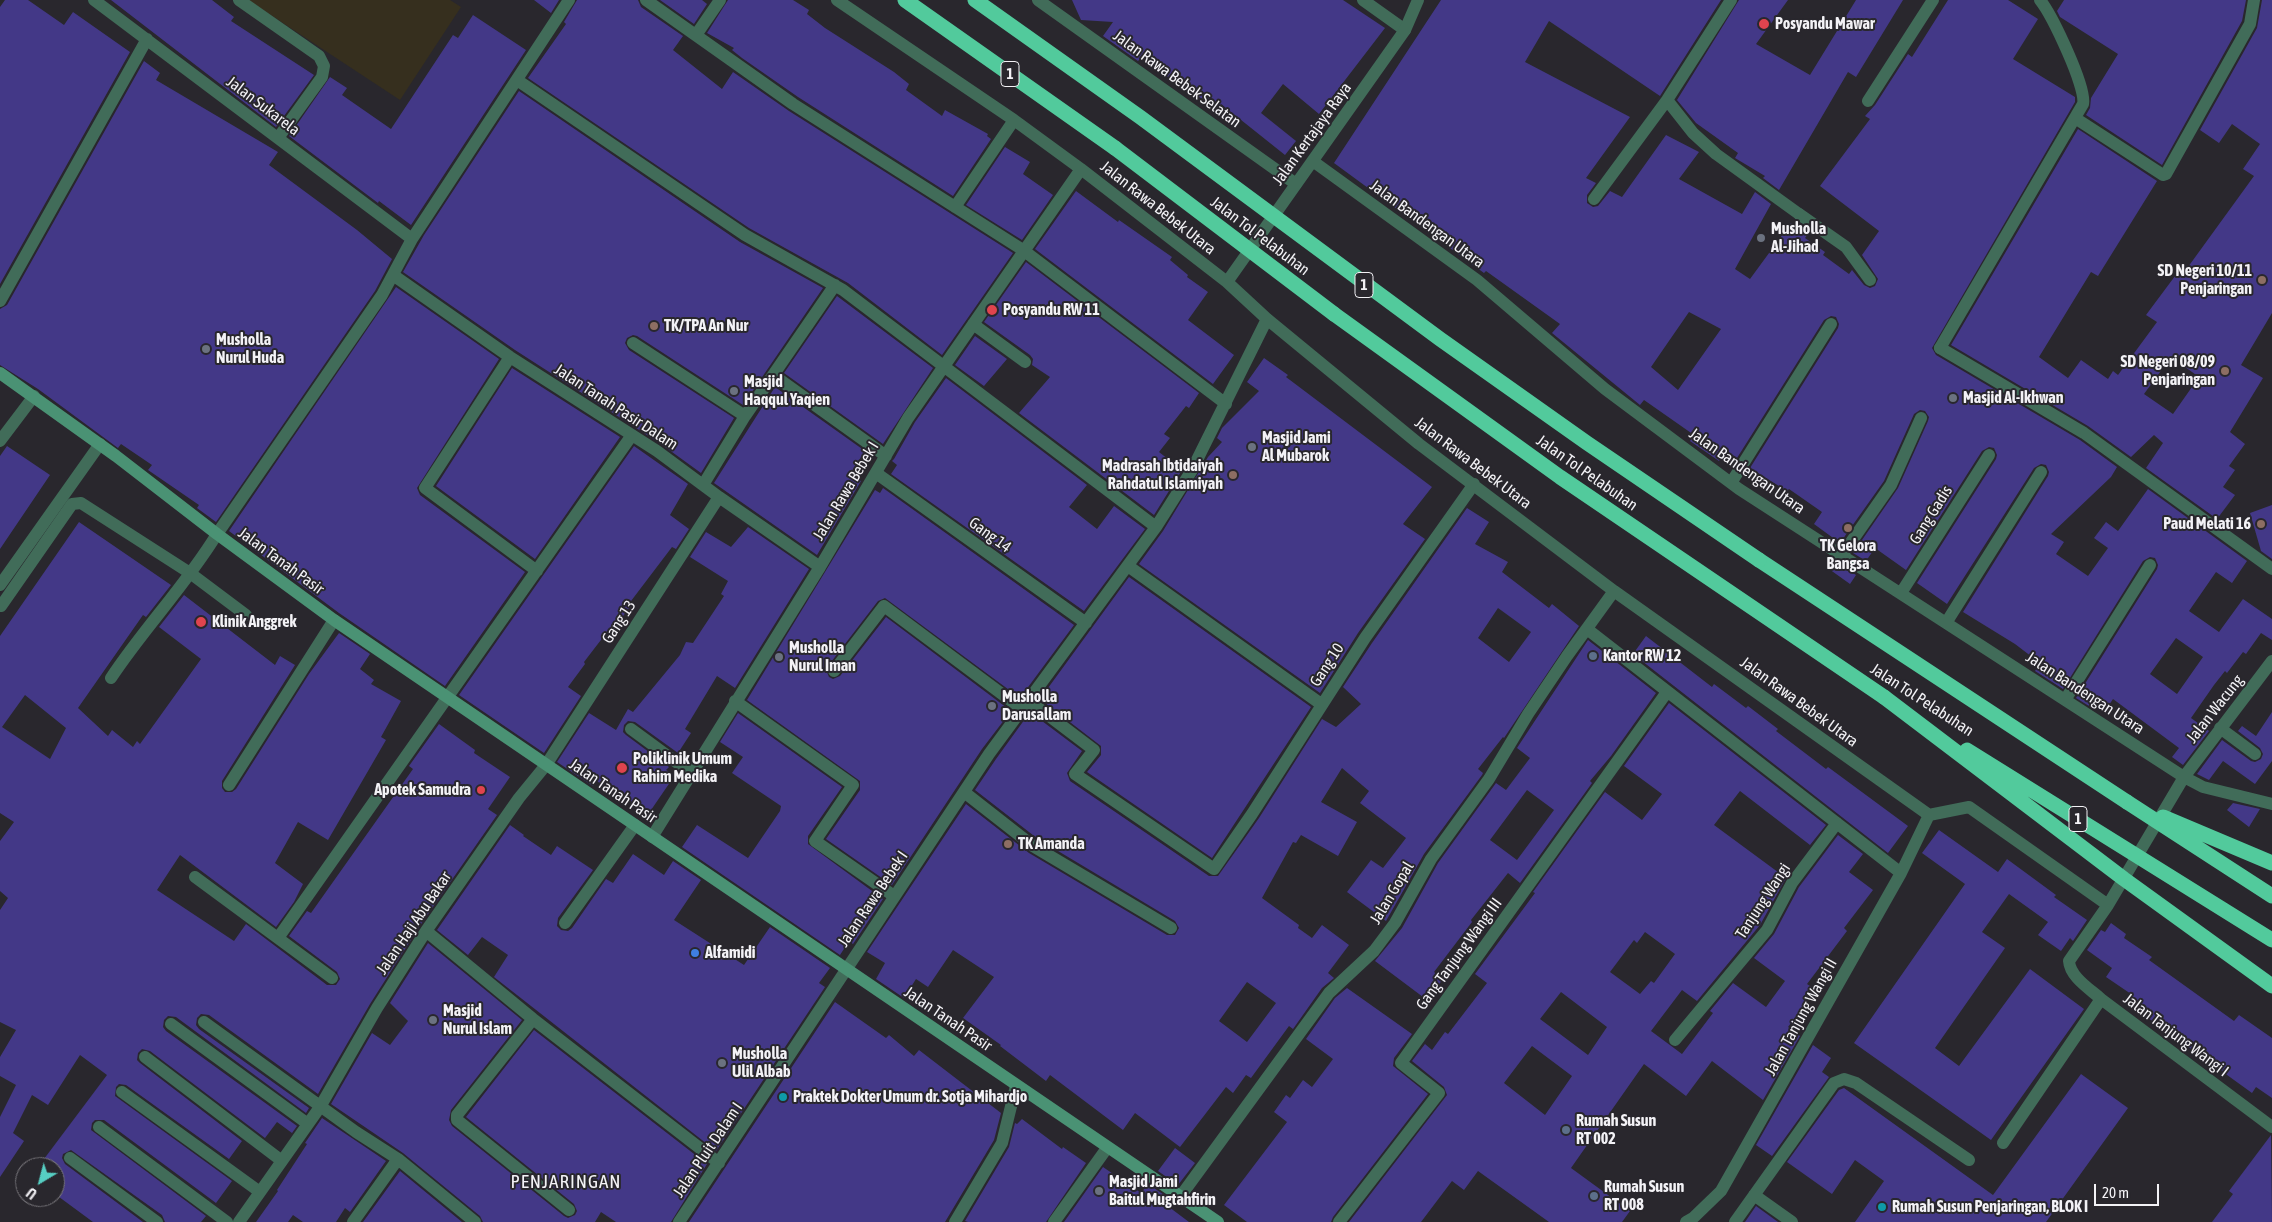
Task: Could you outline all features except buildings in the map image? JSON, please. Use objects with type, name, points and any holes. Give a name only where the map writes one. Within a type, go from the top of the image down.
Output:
[{"type":"highway","name":"Jalan Tol Pelabuhan","points":[[905,0],[1115,148],[1334,314],[1529,454],[1884,697],[2272,940]]},
{"type":"highway","name":"Jalan Tol Pelabuhan","points":[[975,0],[1140,117],[1368,288],[1587,444],[1767,566],[2272,896]]},
{"type":"highway","points":[[1884,697],[2124,879],[2272,986]]},
{"type":"highway","points":[[2127,802],[2272,863]]},
{"type":"street","name":"Jalan Sukarela","points":[[94,0],[412,239]]},
{"type":"street","points":[[239,0],[319,56],[324,66],[322,77],[278,138]]},
{"type":"street","points":[[111,678],[190,573],[382,295],[412,239],[569,0]]},
{"type":"street","points":[[646,0],[793,104],[1023,250],[1226,404]]},
{"type":"street","points":[[696,35],[720,0]]},
{"type":"street","name":"Jalan Rawa Bebek Utara","points":[[837,0],[1014,120],[1081,169],[1227,282],[1267,319],[1419,444],[1614,591],[1929,815]]},
{"type":"street","name":"Jalan Rawa Bebek Selatan","points":[[1038,0],[1296,184]]},
{"type":"street","points":[[1363,0],[1405,30]]},
{"type":"street","name":"Jalan Kertajaya Raya","points":[[1227,282],[1296,184],[1314,162],[1405,30],[1418,0]]},
{"type":"street","points":[[1594,199],[1667,100],[1731,0]]},
{"type":"street","points":[[1868,101],[1933,0]]},
{"type":"street","points":[[2040,0],[2057,27],[2080,83],[2084,101],[1940,348],[2084,433],[2272,569]]},
{"type":"street","points":[[2074,118],[2163,175],[2166,174],[2250,24],[2254,0]]},
{"type":"street","points":[[0,301],[147,39]]},
{"type":"street","points":[[517,80],[745,235],[835,285],[1156,527]]},
{"type":"street","points":[[1667,100],[1693,133],[1716,154],[1846,247],[1870,280]]},
{"type":"street","points":[[955,208],[1014,120]]},
{"type":"street","name":"Jalan Bandengan Utara","points":[[1314,162],[1477,280],[1605,389],[1731,483],[2184,777],[2203,787],[2272,804]]},
{"type":"street","name":"Jalan Rawa Bebek I","points":[[652,837],[820,567],[908,418],[1081,169]]},
{"type":"street","name":"Jalan Tanah Pasir Dalam","points":[[393,276],[510,357],[632,435],[704,485],[719,498],[820,567]]},
{"type":"street","points":[[704,485],[745,416],[835,285]]},
{"type":"street","name":"Jalan Rawa Bebek I","points":[[846,969],[964,792],[1025,705],[1156,527],[1192,470],[1267,319]]},
{"type":"street","points":[[972,324],[1024,362]]},
{"type":"street","points":[[1731,483],[1831,324]]},
{"type":"street","points":[[633,343],[745,416]]},
{"type":"street","points":[[510,357],[425,488],[537,571]]},
{"type":"street","name":"Jalan Tanah Pasir","points":[[0,373],[100,444],[216,534],[334,620],[1106,1148],[1218,1222]]},
{"type":"street","points":[[773,376],[886,456]]},
{"type":"street","points":[[0,441],[34,396]]},
{"type":"street","points":[[1842,555],[1891,485],[1922,418]]},
{"type":"street","points":[[278,938],[632,435]]},
{"type":"street","points":[[0,585],[100,444]]},
{"type":"street","name":"Gang Gadis","points":[[1901,593],[1989,455]]},
{"type":"street","points":[[1946,623],[2040,472]]},
{"type":"street","name":"Gang 14","points":[[876,473],[1086,623]]},
{"type":"street","name":"Gang 10","points":[[1025,705],[1094,750],[1076,774],[1214,869],[1252,814],[1365,638],[1474,484]]},
{"type":"street","name":"Gang 13","points":[[546,765],[719,498]]},
{"type":"street","points":[[1,606],[75,502],[81,503],[190,573],[246,615]]},
{"type":"street","points":[[2065,700],[2150,565]]},
{"type":"street","points":[[1128,566],[1321,704]]},
{"type":"street","name":"Jalan Gopal","points":[[1180,1197],[1329,993],[1374,951],[1395,923],[1431,859],[1489,779],[1528,714],[1614,591]]},
{"type":"street","points":[[834,670],[884,606],[1025,705]]},
{"type":"street","points":[[229,785],[334,620]]},
{"type":"street","points":[[1587,629],[1901,873]]},
{"type":"street","name":"Jalan Wacung","points":[[2069,961],[2108,905],[2184,777],[2272,661]]},
{"type":"street","name":"Gang Tanjung Wangi III","points":[[1339,1222],[1439,1092],[1401,1063],[1668,692]]},
{"type":"street","points":[[736,700],[853,785],[814,841],[894,896]]},
{"type":"street","points":[[2220,728],[2255,754]]},
{"type":"street","points":[[631,729],[691,773]]},
{"type":"street","name":"Jalan Haji Abu Bakar","points":[[239,1222],[320,1107],[377,1008],[426,931],[520,798],[546,765]]},
{"type":"street","points":[[964,792],[1033,846],[1170,928]]},
{"type":"street","points":[[1929,815],[1969,808],[2108,905]]},
{"type":"street","name":"Jalan Tanjung Wangi II","points":[[1686,1222],[1693,1218],[1721,1191],[1901,873],[1929,815]]},
{"type":"street","name":"Tanjung Wangi","points":[[1675,1040],[1767,930],[1792,883],[1837,823]]},
{"type":"street","points":[[565,923],[635,825]]},
{"type":"street","points":[[195,877],[332,978]]},
{"type":"street","points":[[426,931],[533,1019],[719,1162]]},
{"type":"street","name":"Jalan Tanjung Wangi I","points":[[2069,961],[2069,968],[2075,976],[2101,999],[2272,1127]]},
{"type":"street","name":"Jalan Pluit Dalam I","points":[[679,1222],[846,969]]},
{"type":"street","points":[[2003,1143],[2101,999]]},
{"type":"street","points":[[533,1019],[456,1115],[457,1120],[462,1126],[569,1210]]},
{"type":"street","points":[[204,1022],[320,1107],[398,1158],[434,1187],[471,1221]]},
{"type":"street","points":[[171,1024],[308,1124]]},
{"type":"street","points":[[145,1057],[282,1161]]},
{"type":"street","points":[[1735,1222],[1834,1083],[1844,1079],[1856,1083],[1969,1160]]},
{"type":"street","points":[[955,1222],[1002,1143],[1016,1086]]},
{"type":"street","points":[[122,1092],[260,1192]]},
{"type":"street","points":[[99,1128],[227,1222]]},
{"type":"street","points":[[1054,1222],[1106,1148]]},
{"type":"street","points":[[70,1158],[157,1222]]},
{"type":"street","points":[[353,1222],[398,1158]]},
{"type":"street","points":[[1754,1195],[1792,1222]]},
{"type":"shaded area","points":[[248,0],[450,0],[461,7],[400,100]]},
{"type":"place","name":"Posyandu Mawar","points":[[1764,24]]},
{"type":"place","name":"Musholla Al-Jihad","points":[[1761,238]]},
{"type":"place","name":"SD Negeri 10/11 Penjaringan","points":[[2262,280]]},
{"type":"place","name":"Posyandu RW 11","points":[[992,310]]},
{"type":"place","name":"TK/TPA An Nur","points":[[654,326]]},
{"type":"place","name":"Musholla Nurul Huda","points":[[206,349]]},
{"type":"place","name":"SD Negeri 08/09 Penjaringan","points":[[2225,371]]},
{"type":"place","name":"Masjid Haqqul Yaqien","points":[[734,391]]},
{"type":"place","name":"Masjid Al-Ikhwan","points":[[1953,398]]},
{"type":"place","name":"Masjid Jami Al Mubarok","points":[[1252,447]]},
{"type":"place","name":"Madrasah Ibtidaiyah Rahdatul Islamiyah","points":[[1233,475]]},
{"type":"place","name":"Paud Melati 16","points":[[2261,524]]},
{"type":"place","name":"TK Gelora Bangsa","points":[[1848,528]]},
{"type":"place","name":"Klinik Anggrek","points":[[201,622]]},
{"type":"place","name":"Kantor RW 12","points":[[1593,656]]},
{"type":"place","name":"Musholla Nurul Iman","points":[[779,657]]},
{"type":"place","name":"Musholla Darusallam","points":[[992,706]]},
{"type":"place","name":"Poliklinik Umum Rahim Medika","points":[[622,768]]},
{"type":"place","name":"Apotek Samudra","points":[[481,790]]},
{"type":"place","name":"TK Amanda","points":[[1008,844]]},
{"type":"place","name":"Alfamidi","points":[[695,953]]},
{"type":"place","name":"Masjid Nurul Islam","points":[[433,1020]]},
{"type":"place","name":"Musholla Ulil Albab","points":[[722,1063]]},
{"type":"place","name":"Praktek Dokter Umum dr. Sotja Mihardjo","points":[[783,1097]]},
{"type":"place","name":"Rumah Susun RT 002","points":[[1566,1130]]},
{"type":"place","name":"Masjid Jami Baitul Mugtahfirin","points":[[1099,1191]]},
{"type":"place","name":"Rumah Susun RT 008","points":[[1594,1196]]},
{"type":"place","name":"Rumah Susun Penjaringan, BLOK I","points":[[1882,1207]]},
{"type":"district","name":"PENJARINGAN","points":[[566,1182]]}]
